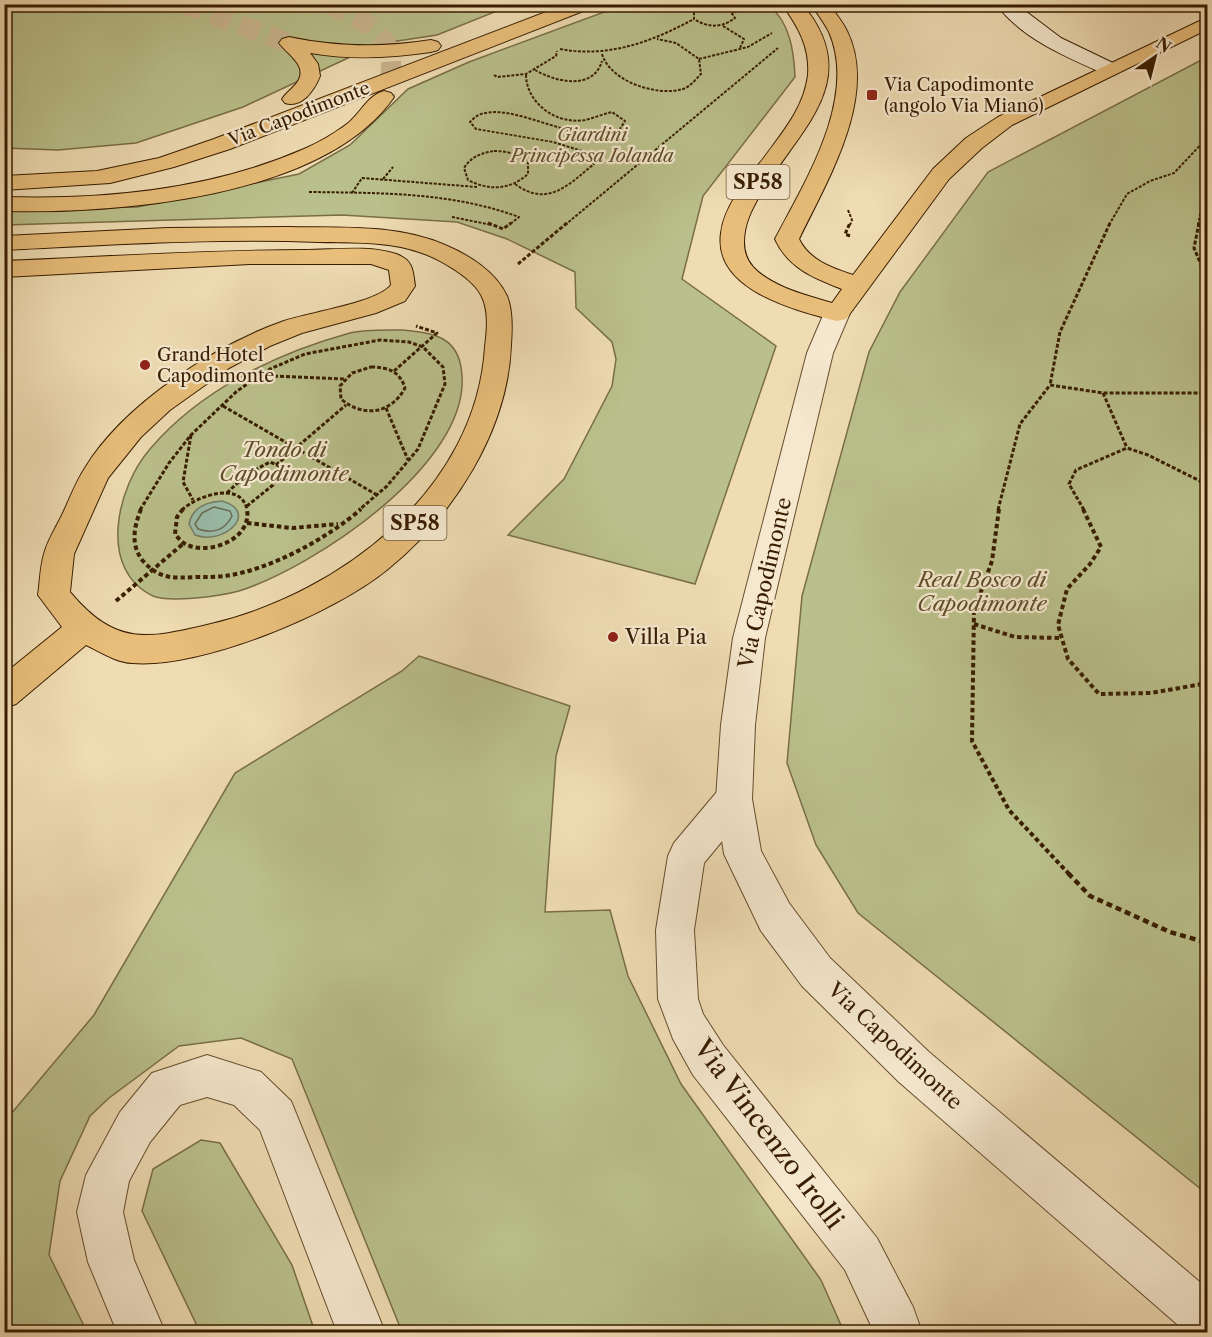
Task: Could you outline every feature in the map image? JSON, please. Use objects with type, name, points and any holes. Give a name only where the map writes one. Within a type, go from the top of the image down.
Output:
[{"type":"main road","name":"Via Capodimonte","points":[[4,163],[82,162],[133,156],[185,141],[545,4]]},
{"type":"main road","name":"Via Capodimonte","points":[[4,183],[80,180],[111,176],[165,163],[222,144],[585,4]]},
{"type":"main road","name":"SP58","points":[[791,4],[804,20],[812,37],[818,58],[816,87],[802,122],[746,201],[734,225],[730,247],[742,271],[759,284],[847,300]]},
{"type":"main road","name":"SP58","points":[[820,4],[834,23],[843,43],[847,89],[838,129],[787,239],[795,253],[814,267],[847,300]]},
{"type":"main road","points":[[847,300],[941,174],[974,143],[1005,121],[1208,22]]},
{"type":"main road","points":[[292,99],[310,80],[312,73],[309,62],[289,43],[350,54],[385,53],[431,46]]},
{"type":"main road","points":[[4,204],[121,200],[165,194],[243,178],[299,159],[327,146],[366,119],[384,97]]},
{"type":"main road","name":"SP58","points":[[4,243],[222,234],[391,249],[427,246],[448,255],[470,270],[490,288],[496,298],[500,359],[494,392],[481,425],[453,477],[421,518],[378,560],[312,601],[246,629],[164,647],[123,648],[82,628],[54,595],[59,554],[96,473],[131,430],[160,403],[193,380],[261,340],[293,327],[367,307],[396,295],[403,286],[401,267],[391,249]]},
{"type":"main road","name":"SP58","points":[[4,269],[250,257],[371,257],[391,249]]},
{"type":"main road","points":[[4,694],[82,628]]},
{"type":"street","points":[[1005,4],[1040,33],[1071,52],[1110,69]]},
{"type":"street","name":"Via Capodimonte","points":[[847,300],[820,353],[748,638],[738,724],[734,799],[743,854],[775,917],[816,972],[914,1067],[1208,1320]]},
{"type":"street","name":"Via Vincenzo Irolli","points":[[734,799],[687,856],[675,930],[678,999],[687,1025],[708,1060],[861,1254],[896,1324],[897,1332]]},
{"type":"street","points":[[141,1332],[111,1262],[100,1212],[108,1175],[135,1127],[166,1088],[207,1076],[246,1087],[276,1116],[361,1332]]},
{"type":"path","points":[[694,19],[694,12],[697,9],[709,6],[723,7],[733,12],[765,9]]},
{"type":"path","points":[[723,25],[735,18],[733,12]]},
{"type":"path","points":[[694,19],[703,24],[723,25],[744,39],[739,49]]},
{"type":"path","points":[[549,46],[570,52],[602,54],[657,39],[694,19]]},
{"type":"path","points":[[699,59],[739,49],[770,36],[776,28]]},
{"type":"path","points":[[602,61],[613,73],[635,85],[660,91],[685,89],[701,75],[699,59],[676,43],[657,39]]},
{"type":"path","points":[[515,267],[779,47],[774,42]]},
{"type":"path","points":[[534,69],[546,77],[586,80],[597,73],[602,54]]},
{"type":"path","points":[[515,184],[524,192],[541,197],[565,187],[594,164],[582,150],[554,142],[476,129],[471,122],[481,114],[494,112],[512,115],[600,137],[616,134],[624,127],[625,121],[612,112],[584,120],[567,119],[546,111],[533,100],[527,88],[526,74]]},
{"type":"path","points":[[1208,137],[1174,173],[1127,194],[1112,219],[1060,332],[1050,385],[1020,424],[997,515],[992,561],[974,611],[972,741],[1009,810],[1090,896],[1170,932],[1208,943]]},
{"type":"path","points":[[352,193],[362,178],[483,187],[505,188],[528,174],[528,162],[515,153],[494,151],[474,156],[464,168],[468,180],[483,187]]},
{"type":"path","points":[[383,179],[393,167]]},
{"type":"path","points":[[306,192],[443,198],[471,202],[519,217],[503,229]]},
{"type":"path","points":[[1208,197],[1202,205],[1194,248],[1208,281]]},
{"type":"path","points":[[846,232],[852,220],[848,210]]},
{"type":"path","points":[[394,371],[437,333],[408,324]]},
{"type":"path","points":[[381,340],[409,342],[423,347],[443,367],[445,384],[418,449],[378,495],[342,523],[312,543],[269,563],[226,576],[170,578],[152,571],[136,552],[134,531],[140,510],[169,463],[191,435],[237,391],[262,375],[305,354],[381,340]]},
{"type":"path","points":[[371,367],[382,367],[394,371],[404,380],[405,388],[396,402],[386,408],[364,412],[346,405],[339,393],[340,386],[345,379],[352,373],[371,367]]},
{"type":"path","points":[[262,375],[345,379]]},
{"type":"path","points":[[1050,385],[1103,393],[1208,393]]},
{"type":"path","points":[[1103,393],[1127,448]]},
{"type":"path","points":[[276,465],[346,405]]},
{"type":"path","points":[[222,406],[378,495]]},
{"type":"path","points":[[386,408],[409,460]]},
{"type":"path","points":[[191,435],[183,482],[193,500]]},
{"type":"path","points":[[1208,485],[1148,455],[1127,448],[1076,470],[1069,484],[1088,517],[1101,547],[1090,564],[1067,589],[1058,625],[1068,659],[1099,694],[1151,693],[1208,683]]},
{"type":"path","points":[[227,493],[238,481],[256,468],[270,462],[280,466],[279,476],[274,486],[247,506]]},
{"type":"path","points":[[216,492],[237,496],[247,506],[249,519],[237,537],[214,548],[201,549],[184,543],[175,534],[174,525],[183,507],[193,500],[216,492]]},
{"type":"path","points":[[247,524],[311,530],[342,523]]},
{"type":"path","points":[[82,628],[184,543]]},
{"type":"path","points":[[974,624],[1015,636],[1062,638]]},
{"type":"green space","points":[[5,5],[512,5],[437,35],[378,44],[243,107],[136,143],[58,150],[5,148]]},
{"type":"green space","name":"Giardini Principessa Iolanda","points":[[623,5],[768,5],[786,28],[793,57],[795,77],[703,196],[682,279],[776,346],[695,584],[508,535],[564,479],[612,386],[616,359],[612,342],[576,308],[575,272],[507,239],[457,222],[342,215],[5,225],[4,209],[137,207],[299,174],[350,145],[408,89],[469,62]]},
{"type":"green space","name":"Real Bosco di Capodimonte","points":[[1207,57],[1207,1194],[858,913],[816,845],[787,763],[802,596],[869,352],[900,292],[988,172]]},
{"type":"green space","name":"Tondo di Capodimonte","points":[[403,330],[435,336],[451,345],[460,363],[462,376],[457,410],[440,444],[414,477],[381,508],[344,536],[270,579],[239,591],[208,597],[171,599],[153,596],[135,583],[124,567],[119,548],[118,527],[122,505],[138,465],[170,428],[192,409],[241,376],[295,351],[350,333]]},
{"type":"green space","points":[[419,656],[570,706],[556,756],[545,912],[610,910],[628,976],[681,1084],[821,1280],[844,1332],[402,1332],[292,1059],[241,1038],[179,1046],[109,1098],[90,1116],[60,1181],[49,1255],[87,1332],[5,1332],[5,1121],[94,1015],[235,773],[402,671]]},
{"type":"green space","points":[[201,1140],[220,1143],[292,1265],[315,1332],[200,1332],[142,1211],[153,1169]]},
{"type":"water","points":[[222,501],[233,506],[238,512],[238,519],[234,526],[217,536],[195,535],[189,524],[193,514],[205,504]]},
{"type":"tunnel","points":[[184,4],[289,43]]},
{"type":"tunnel","points":[[328,4],[359,19],[382,37],[391,62],[390,78],[384,97]]},
{"type":"place","name":"Via Capodimonte (angolo Via Miano)","points":[[872,95]]},
{"type":"place","name":"Grand Hotel Capodimonte","points":[[145,365]]},
{"type":"place","name":"Villa Pia","points":[[613,637]]}]
